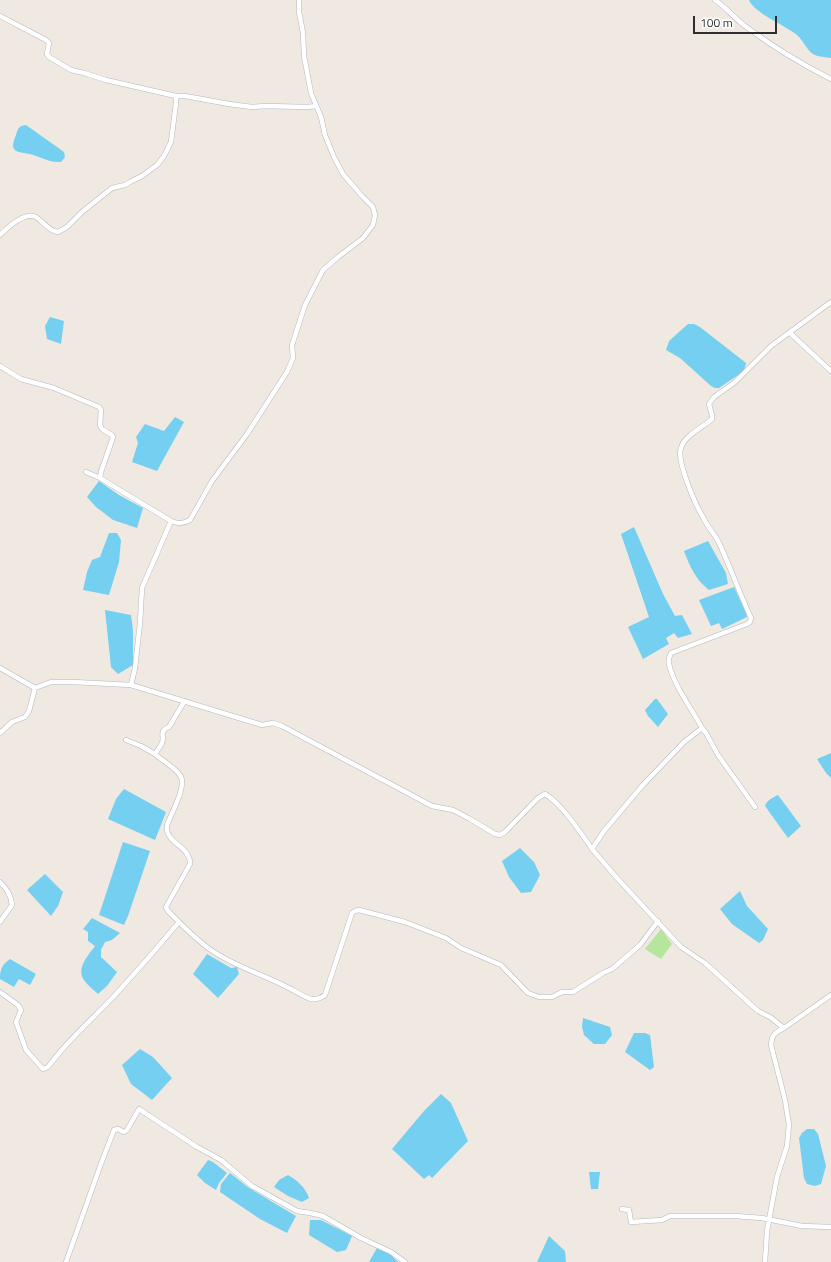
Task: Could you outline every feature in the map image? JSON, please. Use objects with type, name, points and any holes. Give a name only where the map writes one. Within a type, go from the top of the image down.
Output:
[{"type":"street","points":[[86,472],[100,478],[171,521],[178,524],[190,520],[212,481],[247,434],[287,372],[293,358],[292,345],[305,305],[323,270],[363,238],[374,225],[375,211],[343,174],[325,135],[321,117],[311,93],[304,56],[299,0]]},
{"type":"street","points":[[714,0],[721,4],[744,25],[762,38],[831,79]]},
{"type":"street","points":[[0,16],[46,40],[48,43],[47,54],[49,57],[71,70],[113,82],[176,96],[185,96],[252,107],[316,106]]},
{"type":"street","points":[[0,236],[12,224],[28,216],[35,217],[54,231],[58,232],[107,191],[112,188],[125,185],[142,176],[157,165],[164,156],[171,142],[176,96]]},
{"type":"street","points":[[755,807],[718,755],[682,694],[669,664],[668,657],[671,653],[747,624],[750,622],[751,618],[719,543],[699,509],[681,466],[680,451],[681,445],[684,442],[712,419],[709,404],[714,397],[734,383],[771,346],[831,302]]},
{"type":"street","points":[[790,333],[831,371]]},
{"type":"street","points":[[0,366],[20,379],[54,388],[99,407],[101,410],[100,425],[102,429],[113,437],[100,478]]},
{"type":"street","points":[[131,685],[135,668],[142,588],[171,521]]},
{"type":"street","points":[[0,668],[35,688]]},
{"type":"street","points":[[35,688],[51,682],[131,685],[262,724],[274,723],[432,806],[453,810],[495,834],[500,835],[505,832],[538,798],[545,794],[551,798],[575,825],[592,849],[617,878],[681,947],[705,963],[758,1011],[770,1017],[784,1028]]},
{"type":"street","points":[[0,733],[12,722],[25,717],[29,711],[35,688]]},
{"type":"street","points":[[154,754],[162,742],[162,732],[164,729],[169,727],[184,702]]},
{"type":"street","points":[[592,849],[604,831],[647,781],[684,742],[702,728]]},
{"type":"street","points":[[126,740],[141,746],[154,754],[178,772],[182,778],[182,788],[166,830],[168,835],[188,854],[190,864],[167,904],[166,907],[168,911],[194,936],[211,950],[231,963],[282,984],[311,999],[319,999],[325,995],[352,913],[355,910],[405,922],[446,938],[461,948],[501,965],[528,993],[539,998],[552,997],[562,992],[573,992],[612,969],[640,945],[658,922]]},
{"type":"street","points":[[0,882],[11,898],[12,905],[0,922]]},
{"type":"street","points":[[0,992],[18,1005],[21,1010],[16,1022],[26,1050],[43,1068],[48,1067],[77,1032],[116,994],[179,922]]},
{"type":"street","points":[[765,1262],[767,1231],[777,1177],[787,1146],[789,1124],[785,1100],[771,1045],[772,1038],[776,1032],[831,995]]},
{"type":"street","points":[[66,1262],[114,1130],[118,1129],[124,1132],[139,1109],[221,1160],[252,1186],[297,1211],[323,1216],[361,1238],[391,1252],[405,1262]]},
{"type":"street","points":[[622,1209],[628,1210],[631,1222],[662,1220],[670,1216],[735,1216],[762,1218],[802,1226],[831,1227]]},
{"type":"green space","points":[[661,929],[672,944],[661,959],[645,949]]},
{"type":"water","points":[[749,0],[831,0],[831,58],[813,54],[808,50],[797,35],[757,10]]},
{"type":"water","points":[[26,125],[64,152],[65,157],[61,162],[49,161],[15,150],[13,143],[17,131],[20,127]]},
{"type":"water","points":[[50,317],[64,321],[61,344],[47,339],[45,326]]},
{"type":"water","points":[[688,324],[694,324],[700,327],[746,363],[744,371],[719,388],[715,388],[680,358],[666,350],[669,341]]},
{"type":"water","points":[[175,417],[184,422],[157,471],[132,462],[138,443],[136,437],[145,424],[164,431]]},
{"type":"water","points":[[99,481],[119,495],[143,508],[137,528],[113,520],[96,507],[87,497]]},
{"type":"water","points":[[634,527],[663,594],[675,616],[682,615],[692,634],[678,638],[674,633],[666,638],[669,644],[643,659],[628,627],[649,617],[621,534]]},
{"type":"water","points":[[109,533],[117,533],[121,540],[119,562],[109,595],[83,590],[87,572],[92,560],[100,557]]},
{"type":"water","points":[[708,541],[726,573],[728,584],[709,590],[700,582],[694,573],[684,551]]},
{"type":"water","points":[[734,587],[747,617],[722,629],[719,623],[711,626],[699,600]]},
{"type":"water","points":[[105,610],[131,615],[133,630],[133,665],[118,674],[111,667]]},
{"type":"water","points":[[655,699],[657,699],[668,714],[658,727],[648,716],[645,710]]},
{"type":"water","points":[[831,753],[831,778],[817,759]]},
{"type":"water","points":[[124,789],[166,812],[155,840],[108,819],[116,799]]},
{"type":"water","points":[[778,795],[801,826],[788,838],[765,806],[768,801]]},
{"type":"water","points":[[123,842],[150,851],[124,925],[99,915]]},
{"type":"water","points":[[520,848],[534,862],[540,875],[531,892],[521,893],[509,877],[502,861]]},
{"type":"water","points":[[45,874],[63,892],[58,906],[51,916],[27,890]]},
{"type":"water","points":[[740,891],[747,906],[768,929],[763,940],[759,943],[732,924],[720,909]]},
{"type":"water","points":[[92,918],[120,933],[112,940],[105,942],[101,950],[101,957],[117,972],[107,986],[98,994],[85,982],[81,971],[86,958],[95,946],[88,941],[88,932],[83,929]]},
{"type":"water","points":[[207,954],[231,968],[237,967],[239,974],[218,998],[193,974]]},
{"type":"water","points":[[10,959],[36,974],[30,985],[19,979],[14,987],[0,979],[0,972],[2,968]]},
{"type":"water","points":[[583,1018],[610,1027],[612,1035],[605,1044],[594,1044],[584,1035],[582,1027]]},
{"type":"water","points":[[634,1033],[645,1033],[650,1035],[654,1067],[650,1070],[625,1052]]},
{"type":"water","points":[[140,1049],[153,1057],[172,1078],[152,1100],[131,1084],[122,1065]]},
{"type":"water","points":[[441,1094],[451,1103],[468,1141],[432,1178],[429,1175],[424,1179],[392,1149],[424,1111]]},
{"type":"water","points":[[807,1129],[814,1129],[818,1134],[826,1166],[821,1184],[815,1186],[807,1184],[804,1178],[799,1138]]},
{"type":"water","points":[[208,1160],[227,1173],[219,1183],[216,1190],[205,1183],[197,1175]]},
{"type":"water","points":[[589,1172],[600,1172],[598,1189],[591,1189]]},
{"type":"water","points":[[230,1173],[249,1188],[296,1216],[287,1233],[260,1219],[220,1192],[221,1184]]},
{"type":"water","points":[[288,1175],[301,1185],[309,1198],[302,1202],[288,1196],[274,1187],[279,1180]]},
{"type":"water","points":[[310,1220],[321,1220],[352,1236],[346,1250],[337,1252],[309,1235]]},
{"type":"water","points":[[549,1236],[565,1251],[566,1262],[537,1262]]},
{"type":"water","points":[[377,1248],[389,1253],[398,1262],[369,1262]]}]
